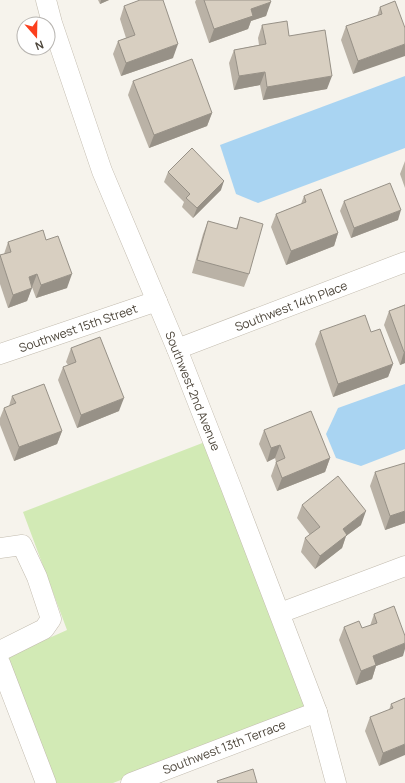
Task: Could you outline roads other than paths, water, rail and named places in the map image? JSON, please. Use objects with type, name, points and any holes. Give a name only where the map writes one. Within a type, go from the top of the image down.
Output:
[{"type":"street","name":"Southwest 2nd Avenue","points":[[46,0],[52,23],[102,171],[177,349],[280,613],[317,712],[336,783]]},
{"type":"street","name":"Southwest 14th Place","points":[[177,349],[405,262]]},
{"type":"street","name":"Southwest 15th Street","points":[[0,354],[157,300]]},
{"type":"street","points":[[0,548],[22,545],[37,577],[51,619],[44,628],[0,651]]},
{"type":"street","points":[[280,613],[405,566]]},
{"type":"street","points":[[0,663],[46,783]]},
{"type":"street","name":"Southwest 13th Terrace","points":[[131,783],[317,712]]},
{"type":"water","points":[[405,76],[405,148],[258,203],[236,194],[220,145]]},
{"type":"water","points":[[405,384],[405,449],[361,466],[336,458],[326,434],[338,408]]}]
